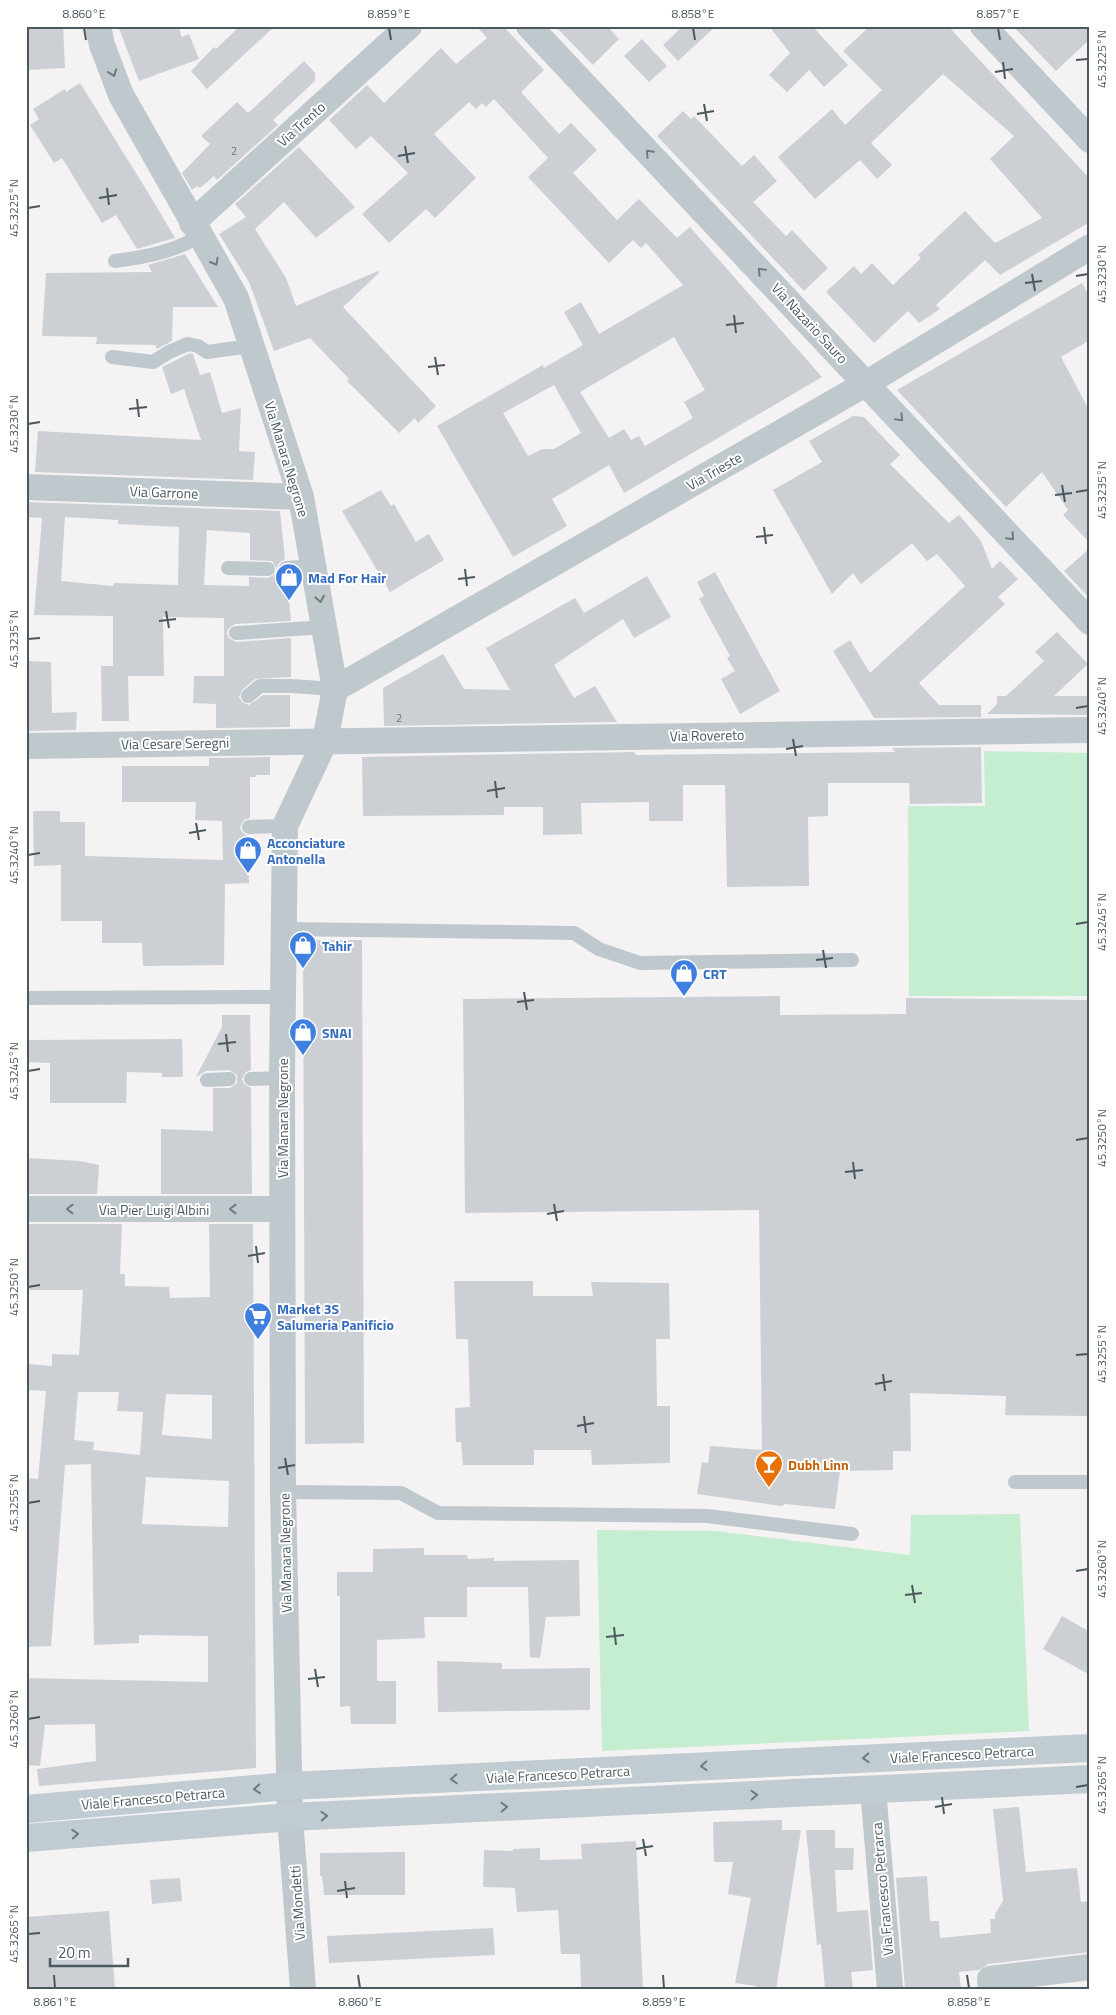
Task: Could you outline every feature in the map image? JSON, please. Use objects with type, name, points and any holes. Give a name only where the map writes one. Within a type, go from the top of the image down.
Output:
[{"type":"main road","name":"Viale Francesco Petrarca","points":[[26,1809],[289,1786],[1090,1748]]},
{"type":"main road","points":[[26,1838],[290,1817],[1090,1779]]},
{"type":"street","name":"Via Manara Negrone","points":[[98,26],[102,45],[121,94],[236,298],[250,346],[301,497],[335,689],[325,741],[285,826],[282,997],[282,1209],[284,1492],[290,1817]]},
{"type":"street","name":"Via Trento","points":[[196,229],[409,26]]},
{"type":"street","name":"Via Nazario Sauro","points":[[529,26],[867,382],[1090,622]]},
{"type":"street","points":[[983,26],[1090,140]]},
{"type":"street","name":"Via Trieste","points":[[335,689],[867,382],[1090,247]]},
{"type":"street","name":"Via Garrone","points":[[26,486],[301,497]]},
{"type":"street","name":"Via Rovereto","points":[[325,741],[1090,730]]},
{"type":"street","name":"Via Cesare Seregni","points":[[26,746],[325,741]]},
{"type":"street","name":"Via Pier Luigi Albini","points":[[26,1209],[282,1209]]},
{"type":"street","name":"Via Francesco Petrarca","points":[[873,1789],[890,1989]]},
{"type":"street","name":"Via Mondetti","points":[[290,1817],[303,1989]]},
{"type":"street","points":[[991,1989],[990,1979],[1090,1967]]},
{"type":"lane","points":[[115,262],[152,256],[180,247],[196,229]]},
{"type":"lane","points":[[112,357],[153,362],[169,352],[188,344],[198,346],[207,352],[250,346]]},
{"type":"lane","points":[[286,568],[314,566]]},
{"type":"lane","points":[[228,568],[268,568]]},
{"type":"lane","points":[[236,633],[324,627]]},
{"type":"lane","points":[[248,696],[260,686],[335,689]]},
{"type":"lane","points":[[249,827],[285,826]]},
{"type":"lane","points":[[283,928],[574,933],[598,949],[640,963],[852,960]]},
{"type":"lane","points":[[26,998],[282,997]]},
{"type":"lane","points":[[251,1079],[282,1078]]},
{"type":"lane","points":[[207,1080],[229,1080]]},
{"type":"lane","points":[[1015,1482],[1090,1482]]},
{"type":"lane","points":[[284,1492],[401,1492],[438,1513],[706,1516],[852,1534]]},
{"type":"green space","points":[[984,751],[1090,753],[1090,996],[909,996],[908,806],[985,806]]},
{"type":"green space","points":[[1020,1514],[1029,1731],[602,1751],[597,1530],[716,1531],[910,1555],[911,1515]]},
{"type":"building","points":[[63,26],[65,68],[26,70],[26,27]]},
{"type":"building","points":[[118,26],[178,26],[182,37],[189,34],[199,59],[139,81]]},
{"type":"building","points":[[240,26],[275,26],[207,89],[191,71],[214,47],[216,49]]},
{"type":"building","points":[[476,26],[503,26],[544,70],[521,92],[559,134],[571,123],[597,150],[573,173],[617,220],[639,199],[677,238],[690,227],[822,377],[624,493],[609,465],[552,499],[567,526],[513,557],[437,426],[543,365],[544,368],[583,345],[564,312],[581,302],[599,334],[683,285],[646,243],[641,248],[633,240],[609,263],[528,177],[548,158],[494,99],[486,107],[482,103],[476,109],[469,102],[434,134],[476,178],[435,218],[426,209],[389,243],[362,214],[408,173],[371,136],[356,149],[329,120],[367,85],[384,103],[441,48],[456,64],[487,38]],"holes":[[[674,337],[705,390],[684,402],[693,418],[645,446],[639,436],[631,440],[624,429],[609,438],[580,392]],[[554,385],[581,433],[554,449],[542,449],[528,456],[503,413]]]},
{"type":"building","points":[[555,26],[607,26],[619,39],[593,65]]},
{"type":"building","points":[[683,26],[716,26],[678,61],[663,45]]},
{"type":"building","points":[[769,26],[812,26],[848,65],[824,87],[809,70],[787,92],[769,75],[790,53]]},
{"type":"building","points":[[870,26],[948,26],[1090,179],[1090,222],[1000,275],[985,260],[936,305],[940,309],[919,323],[908,311],[874,343],[826,292],[854,266],[861,274],[872,263],[893,285],[921,258],[918,255],[965,211],[995,243],[1042,218],[990,159],[1014,136],[943,74],[871,143],[892,165],[877,179],[860,160],[815,199],[806,189],[778,157],[832,109],[845,125],[882,90],[843,51]]},
{"type":"building","points":[[1013,26],[1090,26],[1090,39],[1056,71]]},
{"type":"building","points":[[642,39],[667,66],[649,82],[624,56]]},
{"type":"building","points":[[304,61],[315,73],[315,81],[273,120],[278,125],[217,180],[214,176],[200,188],[197,186],[192,190],[182,173],[210,144],[201,136],[237,102],[248,113]]},
{"type":"building","points":[[80,83],[175,238],[137,249],[116,215],[102,223],[62,158],[54,163],[30,125],[39,119],[33,109],[65,89],[66,92]]},
{"type":"building","points":[[683,111],[691,119],[694,116],[742,166],[754,155],[777,181],[753,202],[786,236],[792,230],[828,268],[804,291],[657,136]]},
{"type":"building","points":[[299,147],[355,207],[316,238],[284,202],[255,229],[286,278],[296,306],[378,271],[379,273],[343,307],[436,406],[418,423],[415,418],[399,433],[347,381],[349,379],[310,338],[274,351],[249,282],[219,234],[246,217],[235,204]]},
{"type":"building","points":[[185,254],[218,307],[173,307],[172,341],[157,349],[155,345],[96,344],[97,337],[42,336],[46,273],[152,272],[148,265]]},
{"type":"building","points":[[1082,283],[1090,297],[1090,340],[1061,357],[1090,412],[1090,543],[1063,515],[1068,510],[1042,472],[1006,507],[897,390]]},
{"type":"building","points":[[190,353],[193,354],[200,375],[210,372],[222,413],[241,408],[239,451],[255,452],[253,480],[35,472],[38,431],[201,440],[184,389],[171,394],[162,367]]},
{"type":"building","points":[[853,416],[864,417],[900,455],[890,464],[949,523],[959,515],[981,541],[992,569],[1000,561],[1018,579],[998,597],[1005,604],[919,683],[939,705],[981,705],[981,717],[874,718],[833,651],[850,640],[870,673],[965,586],[937,554],[927,561],[912,543],[861,584],[853,573],[832,594],[773,490],[822,462],[809,441]]},
{"type":"building","points":[[381,490],[391,506],[394,504],[416,542],[429,534],[444,560],[390,592],[342,511]]},
{"type":"building","points":[[26,502],[280,511],[285,559],[278,564],[277,569],[282,576],[287,577],[291,621],[235,624],[228,629],[227,633],[229,638],[236,642],[291,638],[291,677],[255,679],[242,690],[239,697],[242,702],[249,705],[263,695],[290,695],[290,727],[216,728],[216,704],[193,703],[194,676],[224,676],[224,618],[163,617],[164,676],[128,676],[129,721],[102,721],[101,666],[113,666],[113,616],[34,615],[42,518],[26,517]],"holes":[[[65,517],[118,520],[118,524],[179,527],[178,585],[114,583],[113,586],[61,581]],[[207,530],[250,533],[250,560],[272,561],[277,569],[275,574],[268,578],[249,577],[249,586],[204,585]]]},
{"type":"building","points":[[1090,548],[1090,599],[1064,571]]},
{"type":"building","points":[[715,572],[780,691],[740,714],[721,679],[735,671],[727,658],[730,656],[699,599],[704,596],[697,582]]},
{"type":"building","points":[[647,576],[671,617],[634,638],[623,619],[554,665],[574,698],[595,686],[617,722],[384,726],[383,688],[443,654],[464,689],[510,690],[486,648],[575,598],[584,613]]},
{"type":"building","points":[[1057,632],[1088,664],[1054,696],[1090,696],[1090,715],[987,714],[997,704],[997,696],[1006,696],[1044,661],[1035,652]]},
{"type":"building","points":[[26,661],[51,662],[52,713],[77,712],[76,730],[26,731]]},
{"type":"building","points":[[981,747],[982,803],[910,804],[909,783],[828,783],[828,816],[808,817],[809,886],[727,887],[725,785],[683,785],[683,821],[649,821],[649,802],[581,803],[582,834],[543,835],[543,807],[504,807],[504,815],[363,816],[362,757],[634,752],[636,755],[895,752],[892,748]]},
{"type":"building","points":[[270,757],[270,775],[250,777],[250,818],[244,820],[240,827],[242,832],[248,836],[249,883],[225,884],[224,965],[143,966],[142,943],[102,943],[102,921],[61,921],[61,865],[34,866],[33,811],[60,811],[60,822],[85,822],[85,856],[223,860],[222,821],[195,820],[196,802],[122,802],[122,766],[209,766],[209,758]]},
{"type":"building","points":[[303,940],[362,940],[364,1443],[305,1444]]},
{"type":"building","points":[[780,996],[780,1015],[906,1014],[906,998],[1090,1000],[1090,1416],[1005,1415],[1006,1396],[910,1393],[911,1451],[893,1451],[893,1470],[840,1471],[835,1509],[785,1504],[781,1506],[697,1494],[702,1462],[708,1463],[710,1446],[762,1450],[759,1210],[465,1213],[463,999]]},
{"type":"building","points":[[222,1015],[250,1015],[251,1070],[246,1072],[242,1079],[244,1084],[251,1088],[252,1194],[161,1194],[161,1129],[213,1131],[213,1088],[230,1088],[237,1083],[237,1075],[229,1070],[206,1071],[196,1077],[222,1027]]},
{"type":"building","points":[[182,1039],[183,1077],[162,1077],[162,1073],[127,1072],[126,1103],[50,1103],[50,1063],[26,1062],[26,1040]]},
{"type":"building","points":[[26,1158],[80,1161],[99,1165],[97,1194],[26,1194]]},
{"type":"building","points":[[26,1224],[122,1224],[120,1274],[125,1274],[125,1286],[169,1287],[170,1298],[210,1297],[209,1224],[253,1224],[256,1768],[39,1786],[37,1769],[96,1761],[95,1724],[45,1725],[40,1766],[26,1765],[26,1678],[208,1682],[208,1636],[139,1635],[139,1643],[94,1645],[91,1464],[65,1465],[51,1646],[26,1647],[26,1478],[38,1479],[46,1391],[26,1390],[26,1364],[52,1366],[52,1354],[79,1355],[83,1290],[26,1290]],"holes":[[[78,1392],[119,1392],[117,1411],[143,1412],[140,1455],[93,1450],[94,1442],[74,1440]],[[166,1394],[212,1395],[212,1439],[162,1435]],[[146,1477],[229,1481],[228,1527],[142,1524]]]},
{"type":"building","points":[[454,1281],[533,1281],[533,1296],[593,1296],[591,1282],[669,1283],[670,1339],[656,1339],[657,1406],[670,1406],[670,1463],[592,1465],[591,1450],[534,1450],[534,1465],[463,1465],[461,1442],[456,1442],[455,1408],[470,1407],[468,1339],[456,1339]]},
{"type":"building","points":[[424,1548],[424,1555],[467,1555],[468,1559],[494,1558],[494,1561],[579,1560],[580,1616],[546,1617],[540,1658],[530,1657],[528,1587],[467,1587],[467,1617],[424,1617],[425,1638],[377,1640],[377,1681],[396,1681],[396,1724],[351,1724],[350,1706],[340,1707],[340,1596],[337,1596],[337,1572],[373,1572],[373,1549]]},
{"type":"building","points":[[1062,1616],[1090,1632],[1090,1675],[1043,1649]]},
{"type":"building","points":[[437,1661],[502,1663],[502,1669],[590,1668],[590,1710],[438,1712]]},
{"type":"building","points":[[1019,1807],[1026,1872],[1077,1868],[1081,1902],[1090,1901],[1090,1952],[988,1964],[979,1970],[959,1972],[961,1989],[905,1989],[896,1878],[927,1876],[930,1921],[939,1921],[940,1938],[991,1933],[990,1919],[995,1919],[995,1914],[1003,1901],[993,1809]]},
{"type":"building","points":[[782,1820],[782,1830],[801,1830],[776,1989],[756,1989],[756,1986],[735,1983],[751,1898],[728,1894],[733,1862],[714,1862],[713,1822]]},
{"type":"building","points":[[806,1830],[835,1830],[835,1848],[854,1848],[853,1870],[835,1870],[837,1912],[868,1910],[873,1970],[851,1972],[853,1989],[825,1989],[821,1944],[817,1945]]},
{"type":"building","points":[[636,1841],[643,1989],[581,1989],[580,1954],[561,1954],[558,1910],[517,1912],[515,1888],[483,1887],[484,1850],[513,1851],[513,1849],[540,1848],[540,1860],[582,1859],[581,1844]]},
{"type":"building","points":[[405,1852],[405,1895],[324,1895],[322,1876],[320,1876],[320,1853]]},
{"type":"building","points":[[180,1878],[182,1901],[152,1904],[150,1880]]},
{"type":"building","points":[[109,1911],[115,1989],[26,1989],[26,1917]]},
{"type":"building","points":[[493,1928],[495,1955],[329,1963],[327,1936]]},
{"type":"place","name":"Mad For Hair","points":[[289,601]]},
{"type":"place","name":"Acconciature Antonella","points":[[248,874]]},
{"type":"place","name":"Tahir","points":[[303,969]]},
{"type":"place","name":"CRT","points":[[684,997]]},
{"type":"place","name":"SNAI","points":[[303,1056]]},
{"type":"place","name":"Market 3S Salumeria Panificio","points":[[258,1340]]},
{"type":"place","name":"Dubh Linn","points":[[769,1488]]}]
